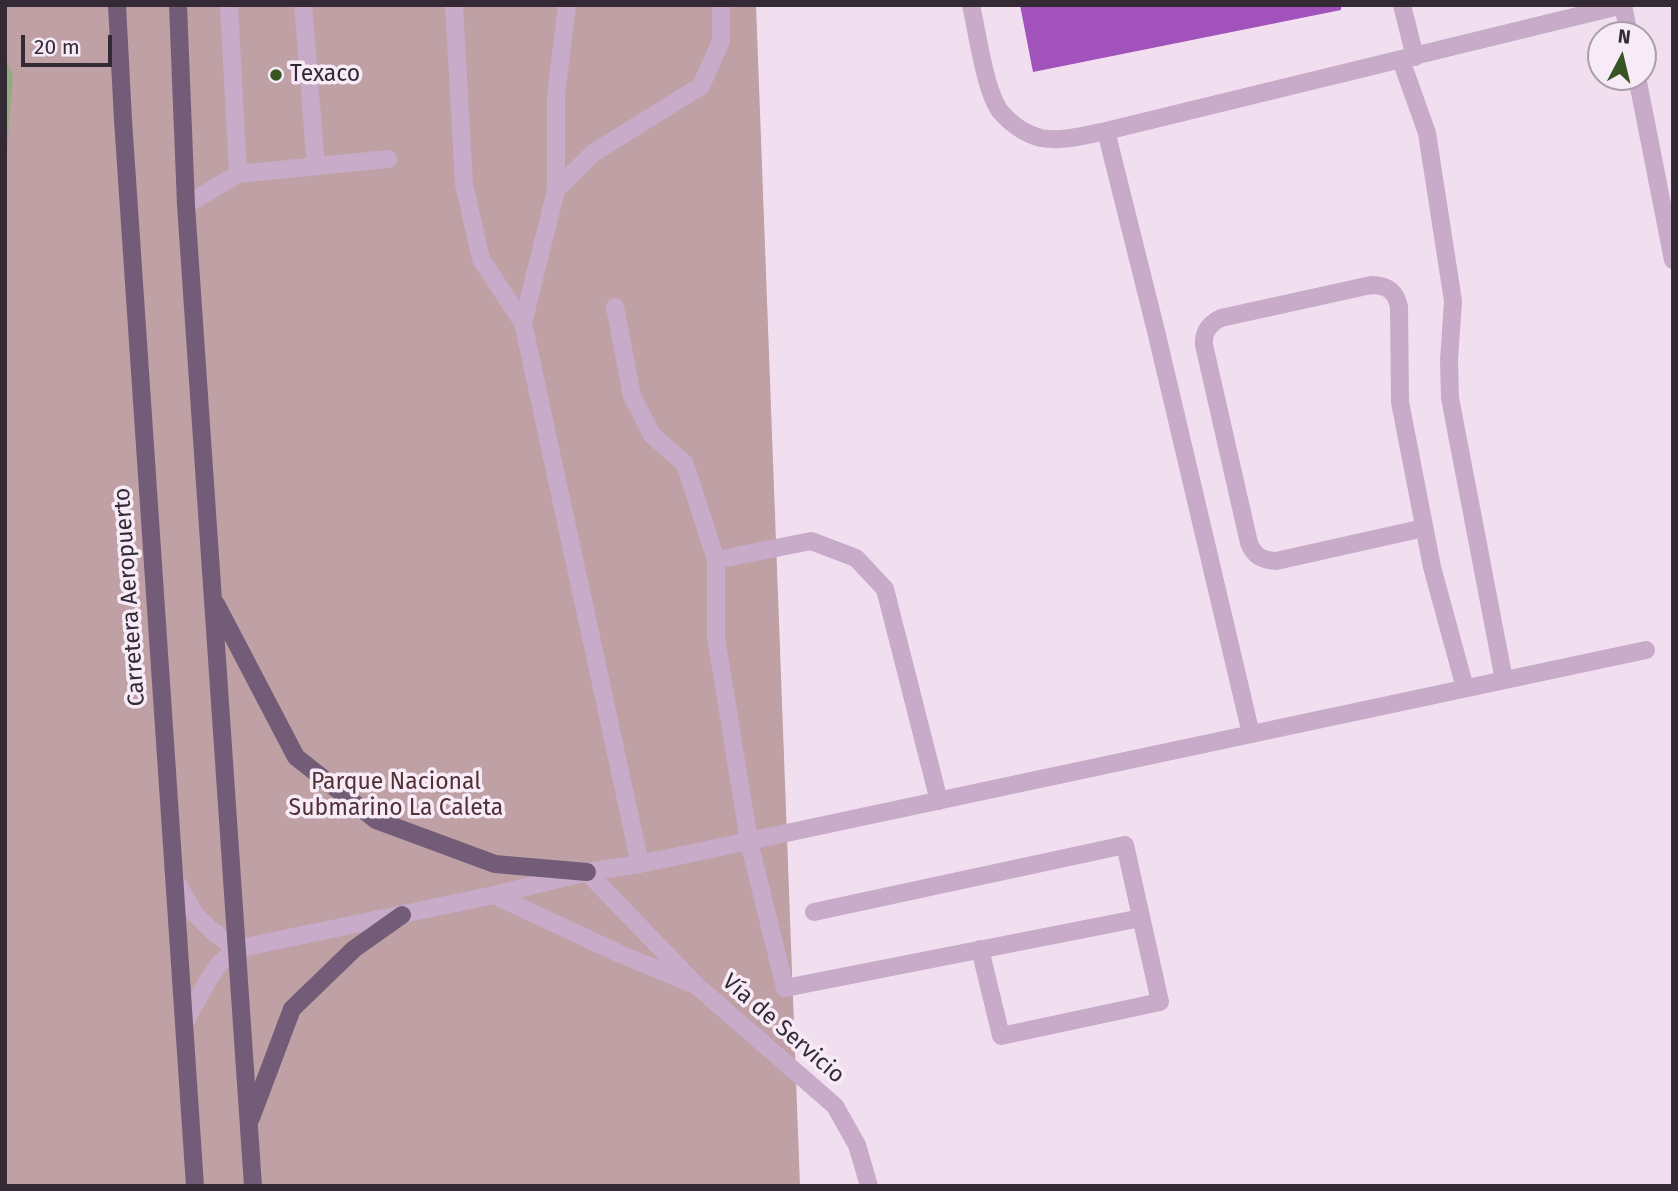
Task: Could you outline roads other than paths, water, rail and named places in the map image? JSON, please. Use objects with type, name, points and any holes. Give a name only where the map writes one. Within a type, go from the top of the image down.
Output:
[{"type":"main road","name":"Carretera Aeropuerto","points":[[117,5],[195,1186]]},
{"type":"main road","points":[[178,5],[186,205],[253,1186]]},
{"type":"main road","points":[[212,597],[296,757],[376,820],[495,864],[587,872]]},
{"type":"main road","points":[[249,1124],[292,1009],[354,949],[402,915]]},
{"type":"lane","points":[[229,5],[239,174]]},
{"type":"lane","points":[[303,5],[316,166]]},
{"type":"lane","points":[[454,5],[464,184],[481,259],[523,323],[640,864]]},
{"type":"lane","points":[[523,323],[556,190],[556,95],[567,5]]},
{"type":"lane","points":[[556,190],[593,153],[701,86],[721,41],[721,5]]},
{"type":"lane","points":[[971,5],[989,86],[999,109],[1017,127],[1041,138],[1067,139],[1623,5]]},
{"type":"lane","points":[[1402,5],[1408,58],[1427,133],[1453,301],[1450,398],[1504,680]]},
{"type":"lane","points":[[1640,91],[1673,260]]},
{"type":"lane","points":[[1106,131],[1251,734]]},
{"type":"lane","points":[[186,205],[239,174],[388,159]]},
{"type":"lane","points":[[1424,528],[1276,561],[1259,558],[1252,552],[1204,345],[1207,328],[1213,321],[1371,285],[1391,289],[1397,297],[1400,402],[1432,567],[1465,688]]},
{"type":"lane","points":[[615,307],[632,396],[652,435],[685,464],[716,561],[716,637],[749,842],[785,988],[1141,918]]},
{"type":"lane","points":[[716,561],[810,541],[856,558],[871,573],[885,589],[939,801]]},
{"type":"lane","points":[[184,1024],[220,963],[236,949],[494,895],[587,872],[749,842],[1646,650]]},
{"type":"lane","points":[[814,912],[1125,845],[1160,1002],[1001,1036],[980,949]]},
{"type":"lane","name":"Vía de Servicio","points":[[587,872],[697,986],[835,1106],[857,1144],[869,1186]]},
{"type":"lane","points":[[174,878],[195,914],[236,949]]},
{"type":"lane","name":"Vía de Servicio","points":[[494,895],[618,953],[697,986]]},
{"type":"place","name":"Texaco","points":[[276,75]]},
{"type":"park label","name":"Parque Nacional Submarino La Caleta","points":[[396,796]]}]
